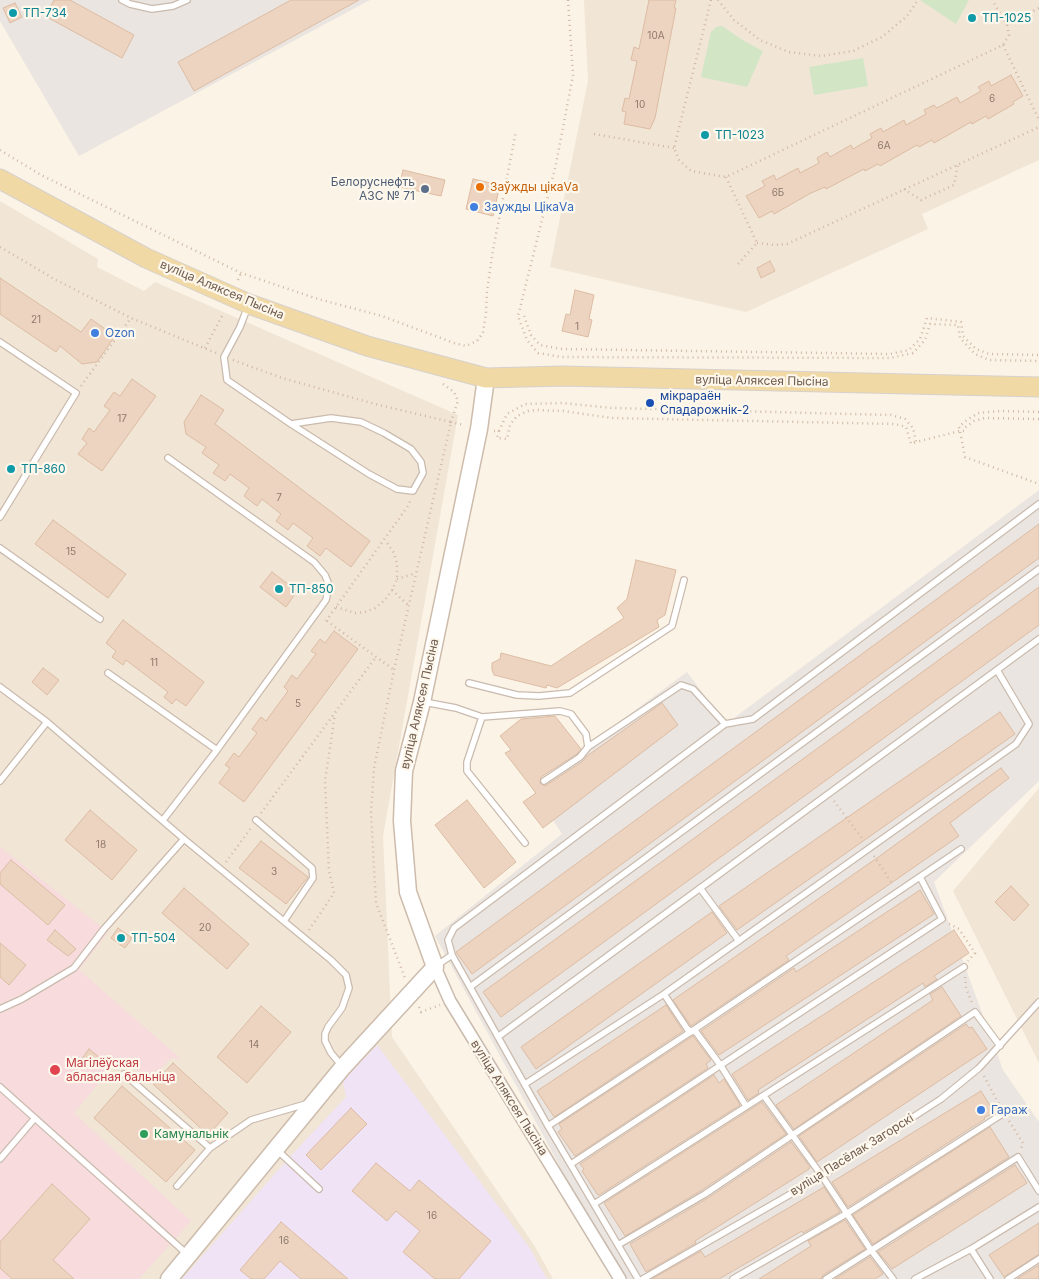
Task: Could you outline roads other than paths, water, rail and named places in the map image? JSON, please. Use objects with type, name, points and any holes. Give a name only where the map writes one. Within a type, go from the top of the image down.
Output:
[{"type":"main road","name":"вуліца Аляксея Пысіна","points":[[0,178],[146,258],[249,304],[366,346],[486,378],[562,376],[1039,387]]},
{"type":"main road","name":"вуліца Аляксея Пысіна","points":[[435,967],[408,892],[402,821],[404,771],[422,702],[479,429],[486,378]]},
{"type":"main road","points":[[169,1279],[343,1067],[435,967]]},
{"type":"street","name":"вуліца Аляксея Пысіна","points":[[435,967],[450,1002],[620,1279]]},
{"type":"lane","points":[[122,0],[130,4],[152,9],[173,6],[187,0]]},
{"type":"lane","points":[[249,304],[240,327],[224,357],[227,380],[291,424],[369,474],[397,488],[413,491],[423,474],[421,462],[411,450],[384,433],[361,422],[331,418],[291,424]]},
{"type":"lane","points":[[0,342],[76,393],[0,517]]},
{"type":"lane","points":[[163,820],[217,750],[326,600],[329,585],[325,575],[314,562],[168,458]]},
{"type":"lane","points":[[638,1279],[548,1126],[452,955],[448,940],[454,928],[726,724],[753,718],[1039,504]]},
{"type":"lane","points":[[0,548],[100,619]]},
{"type":"lane","points":[[470,987],[1039,569]]},
{"type":"lane","points":[[469,683],[517,695],[539,696],[570,693],[672,626],[684,580]]},
{"type":"lane","points":[[499,1036],[1039,639]]},
{"type":"lane","points":[[525,1084],[664,994],[1016,744],[1029,724],[997,670]]},
{"type":"lane","points":[[108,673],[217,750]]},
{"type":"lane","points":[[544,781],[580,758],[588,747],[681,685],[693,690],[726,724]]},
{"type":"lane","points":[[0,687],[47,722],[184,839],[331,960],[346,975],[349,988],[342,1008],[325,1034],[325,1041],[331,1053],[343,1067]]},
{"type":"lane","points":[[422,702],[456,708],[482,717],[560,710],[571,714],[586,734],[588,747]]},
{"type":"lane","points":[[482,717],[467,762],[467,771],[525,843]]},
{"type":"lane","points":[[0,781],[47,722]]},
{"type":"lane","points":[[256,820],[312,868],[313,878],[284,921]]},
{"type":"lane","points":[[0,1009],[22,999],[74,968],[104,929],[184,839]]},
{"type":"lane","points":[[548,1126],[961,849]]},
{"type":"lane","points":[[571,1164],[942,919],[920,877]]},
{"type":"lane","points":[[700,888],[738,941]]},
{"type":"lane","points":[[435,967],[452,955]]},
{"type":"lane","points":[[594,1204],[964,967]]},
{"type":"lane","points":[[664,994],[688,1030],[696,1032],[721,1066],[746,1106]]},
{"type":"lane","name":"вуліца Пасёлак Загорскі","points":[[643,1279],[822,1176],[940,1099],[979,1068],[1039,1002]]},
{"type":"lane","points":[[618,1245],[705,1194],[975,1012],[1000,1046]]},
{"type":"lane","points":[[124,1074],[210,1148]]},
{"type":"lane","points":[[0,1087],[188,1256]]},
{"type":"lane","points":[[764,1096],[822,1176],[870,1250],[894,1279]]},
{"type":"lane","points":[[177,1186],[210,1148],[250,1120],[317,1101]]},
{"type":"lane","points":[[733,1279],[846,1214],[1004,1113]]},
{"type":"lane","points":[[0,1158],[35,1118]]},
{"type":"lane","points":[[276,1148],[319,1190]]},
{"type":"lane","points":[[826,1279],[1018,1157],[1039,1191]]},
{"type":"lane","points":[[914,1279],[971,1249],[1039,1208]]},
{"type":"lane","points":[[971,1249],[990,1279]]},
{"type":"lane","points":[[1008,1279],[1039,1259]]},
{"type":"place","name":"ТП-734","points":[[13,13]]},
{"type":"place","name":"ТП-1025","points":[[972,18]]},
{"type":"place","name":"ТП-1023","points":[[705,135]]},
{"type":"place","name":"Заўжды цікаVа","points":[[480,187]]},
{"type":"place","name":"Белоруснефть АЗС № 71","points":[[425,189]]},
{"type":"place","name":"Заужды ЦікаVа","points":[[474,207]]},
{"type":"place","name":"Ozon","points":[[95,333]]},
{"type":"place","name":"мікрараён Спадарожнік-2","points":[[650,403]]},
{"type":"place","name":"ТП-860","points":[[11,469]]},
{"type":"place","name":"ТП-850","points":[[279,589]]},
{"type":"place","name":"ТП-504","points":[[121,938]]},
{"type":"place","name":"Магілёўская абласная бальніца","points":[[55,1070]]},
{"type":"place","name":"Гараж","points":[[981,1110]]},
{"type":"place","name":"Камунальнік","points":[[144,1134]]}]
